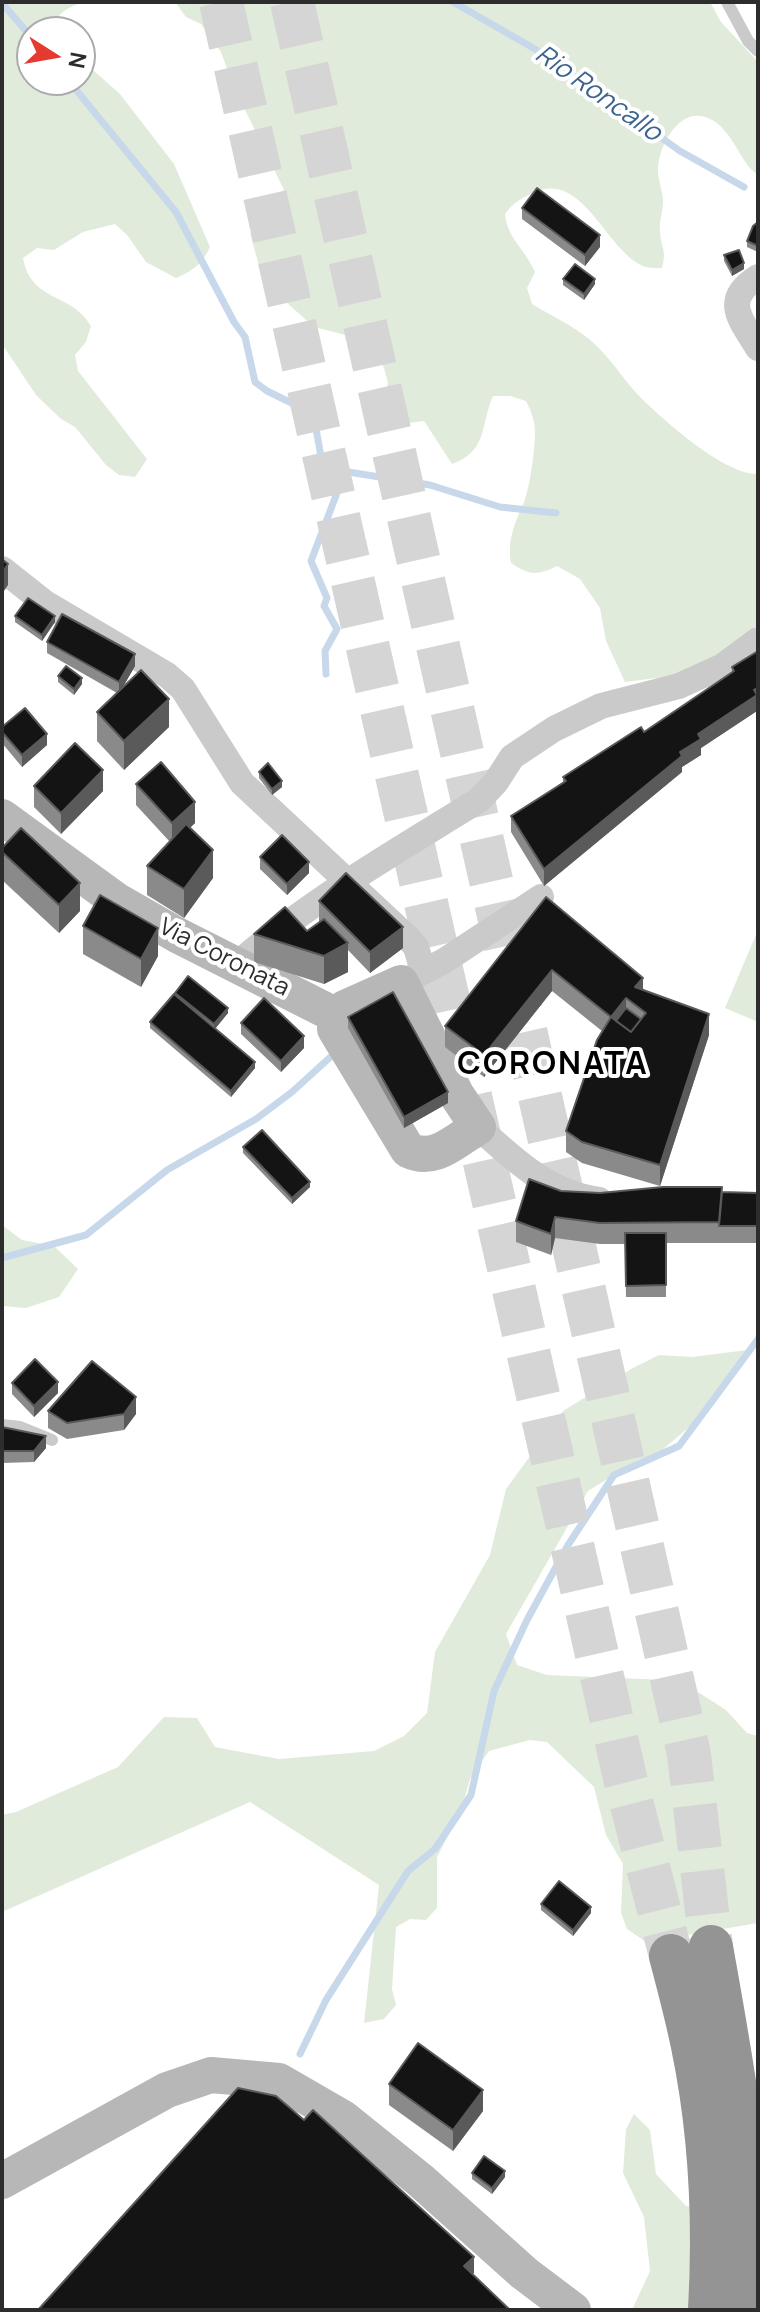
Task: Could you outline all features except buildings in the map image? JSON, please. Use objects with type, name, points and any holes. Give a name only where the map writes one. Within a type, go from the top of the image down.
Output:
[{"type":"highway","points":[[691,1951],[693,2047],[724,2139],[750,2244],[749,2310]]},
{"type":"highway","points":[[710,2310],[712,2224],[724,2139]]},
{"type":"street","points":[[758,277],[745,285],[737,300],[740,320],[758,348]]},
{"type":"street","points":[[2,569],[45,603],[167,675],[183,689],[242,783],[416,947],[412,977],[456,1094],[478,1127],[516,1161],[555,1187],[581,1198],[627,1201]]},
{"type":"street","points":[[237,964],[270,936],[347,882],[479,800],[512,757],[554,729],[601,706],[679,686],[723,666],[758,640]]},
{"type":"street","name":"Via Coronata","points":[[2,817],[116,900],[177,935],[337,1016]]},
{"type":"street","points":[[478,1127],[432,1155],[420,1156],[408,1150],[335,1029],[337,1016],[345,1008],[444,961],[541,897]]},
{"type":"street","points":[[2,2181],[167,2090],[211,2075],[279,2081],[343,2118],[420,2180],[524,2273],[573,2310]]},
{"type":"lane","points":[[727,2],[748,41],[758,51]]},
{"type":"lane","points":[[2,1425],[20,1427],[52,1440]]},
{"type":"green space","points":[[2,2],[83,2],[59,16],[16,16],[16,96],[96,96],[96,73],[120,94],[174,164],[210,247],[196,266],[176,278],[146,262],[115,224],[83,232],[54,250],[37,248],[23,258],[34,283],[73,307],[91,326],[86,342],[75,355],[78,371],[147,459],[135,477],[119,475],[106,465],[75,427],[61,419],[36,395],[2,344]]},
{"type":"green space","points":[[175,2],[710,2],[721,22],[758,62],[758,174],[747,164],[725,131],[710,119],[692,116],[675,127],[666,140],[659,163],[663,201],[660,228],[664,253],[662,268],[643,266],[630,257],[581,202],[567,192],[552,188],[535,192],[518,201],[505,214],[509,230],[535,272],[527,288],[532,304],[589,339],[642,399],[697,446],[729,466],[758,474],[758,625],[713,659],[681,675],[625,682],[606,641],[600,608],[580,579],[557,566],[533,573],[511,563],[511,539],[526,495],[534,448],[534,424],[526,401],[510,396],[493,396],[477,445],[464,459],[452,464],[424,421],[407,423],[391,416],[384,400],[388,383],[375,352],[361,339],[314,327],[277,294],[259,266],[250,233],[279,219],[289,205],[232,83],[221,52],[201,24],[186,17]]},
{"type":"green space","points":[[758,930],[758,1022],[725,1008]]},
{"type":"green space","points":[[2,1225],[22,1240],[54,1246],[78,1269],[59,1297],[26,1308],[2,1306]]},
{"type":"green space","points":[[747,1350],[700,1418],[649,1461],[617,1473],[588,1491],[506,1634],[517,1665],[547,1675],[667,1680],[698,1692],[726,1710],[747,1733],[758,1736],[758,1923],[646,1942],[627,1929],[621,1913],[623,1864],[606,1835],[594,1787],[547,1742],[530,1740],[489,1751],[470,1779],[461,1811],[437,1857],[437,1908],[426,1920],[410,1919],[396,1927],[392,1989],[396,2005],[384,2019],[364,2023],[379,1885],[250,1802],[2,1912],[2,1815],[16,1812],[118,1767],[164,1717],[197,1718],[215,1747],[279,1759],[374,1751],[404,1736],[427,1713],[435,1652],[490,1555],[506,1489],[563,1411],[659,1355],[692,1357]]},
{"type":"green space","points":[[634,2114],[650,2130],[656,2174],[686,2206],[758,2218],[758,2310],[632,2310],[650,2271],[644,2217],[623,2173],[626,2129]]},
{"type":"waterway","name":"Rio Roncallo","points":[[453,2],[542,53],[680,151],[744,187]]},
{"type":"waterway","points":[[2,3],[16,19]]},
{"type":"waterway","points":[[81,96],[176,212],[245,337],[255,382],[310,412],[315,423],[323,468],[340,485],[311,561],[327,598],[324,606],[337,629],[325,651],[326,674]]},
{"type":"waterway","points":[[323,468],[430,485],[500,507],[556,513]]},
{"type":"waterway","points":[[2,1258],[86,1235],[167,1170],[256,1119],[292,1092],[337,1051]]},
{"type":"waterway","points":[[300,2054],[326,2000],[408,1871],[435,1849],[471,1795],[494,1691],[527,1620],[568,1545],[614,1475],[679,1446],[758,1339]]},
{"type":"tunnel","points":[[221,2],[626,1782],[671,1956]]},
{"type":"tunnel","points":[[292,2],[689,1754],[711,1947]]},
{"type":"district","name":"CORONATA","points":[[553,1065]]}]
